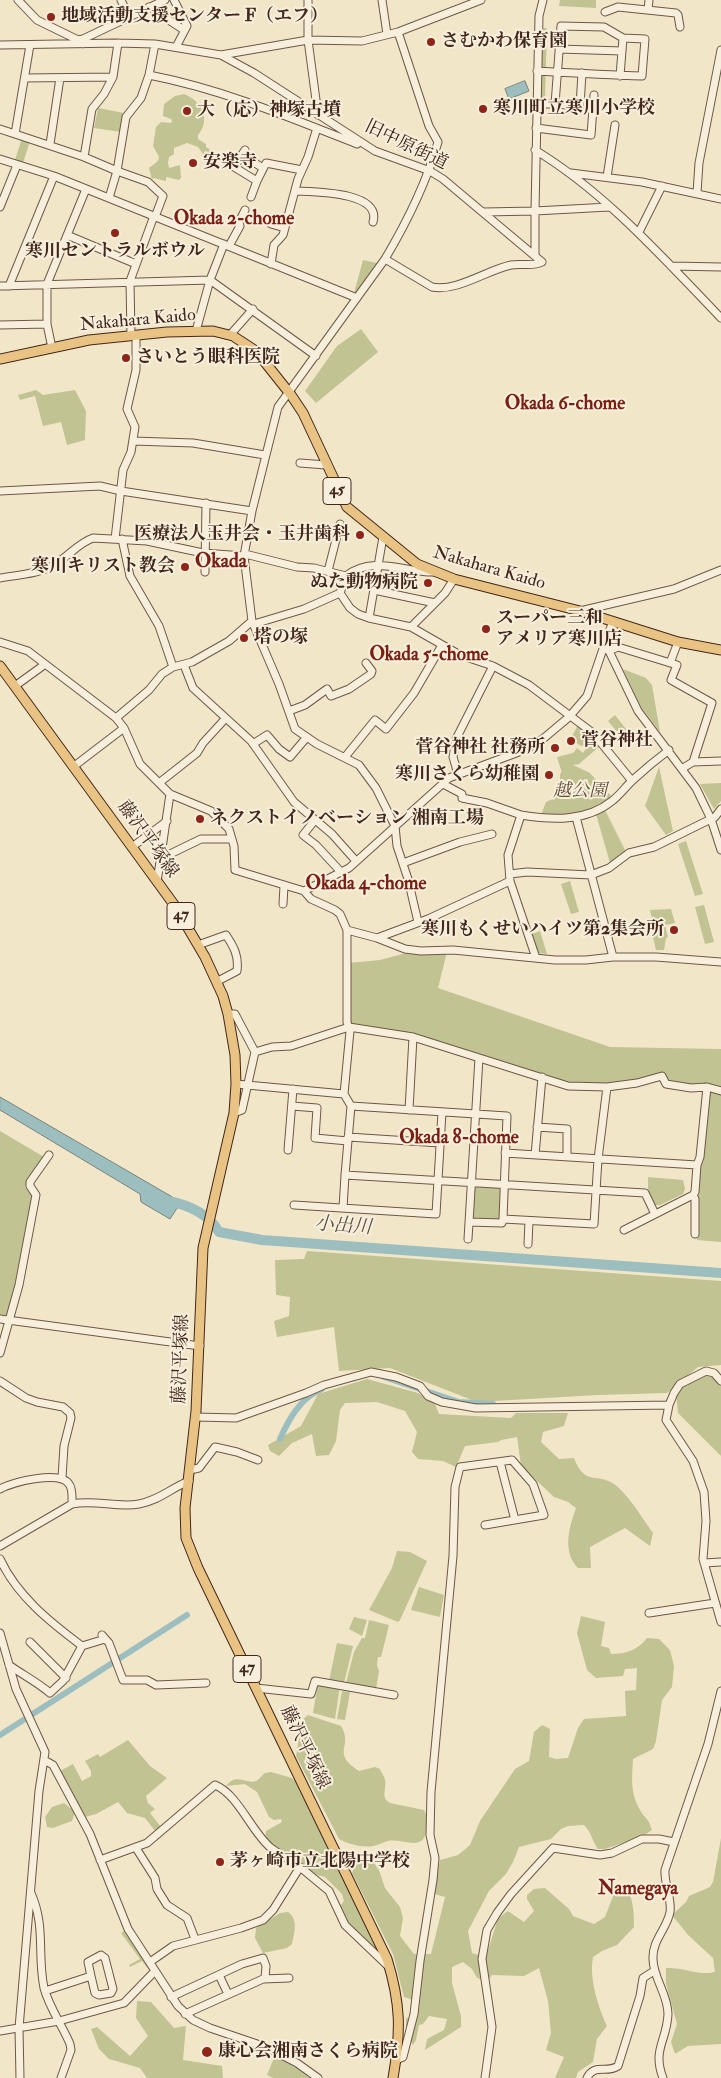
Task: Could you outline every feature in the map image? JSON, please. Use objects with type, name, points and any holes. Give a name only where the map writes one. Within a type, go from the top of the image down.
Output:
[{"type":"main road","name":"Nakahara Kaido","points":[[0,359],[89,340],[196,331],[230,335],[256,351],[288,391],[302,413],[346,507],[417,564],[454,580],[580,611],[678,642],[721,650]]},
{"type":"main road","name":"藤沢平塚線","points":[[0,666],[175,906],[198,945],[216,982],[228,1014],[235,1055],[234,1113],[205,1240],[202,1266],[196,1417],[185,1526],[190,1550],[387,1959],[397,1995],[400,2019],[393,2078]]},
{"type":"street","points":[[18,0],[37,20],[83,42]]},
{"type":"street","points":[[121,0],[129,17]]},
{"type":"street","points":[[83,42],[165,0]]},
{"type":"street","points":[[174,0],[187,26],[176,47]]},
{"type":"street","points":[[308,0],[308,40],[318,116]]},
{"type":"street","points":[[382,0],[387,34]]},
{"type":"street","points":[[0,45],[83,42],[155,44],[221,55],[308,40],[362,41],[398,32],[480,0]]},
{"type":"street","points":[[535,256],[537,71],[539,16],[543,0]]},
{"type":"street","points":[[648,10],[649,0]]},
{"type":"street","points":[[605,12],[618,7],[676,13],[680,27]]},
{"type":"street","points":[[150,8],[184,30]]},
{"type":"street","points":[[537,71],[558,72],[582,73],[620,76],[642,76],[645,39],[623,38],[604,27],[561,26],[559,49],[558,72],[556,104]]},
{"type":"street","points":[[398,32],[429,126],[438,142],[430,171],[385,259],[316,356],[288,391],[275,415],[252,511],[245,555],[253,622],[295,729],[359,765],[376,788],[395,826],[397,846],[418,922]]},
{"type":"street","points":[[620,76],[623,38]]},
{"type":"street","points":[[84,157],[92,109],[104,94],[113,77],[118,43]]},
{"type":"street","points":[[109,198],[117,171],[126,117],[141,98],[149,75],[155,44]]},
{"type":"street","points":[[15,134],[30,45]]},
{"type":"street","points":[[559,49],[622,51]]},
{"type":"street","points":[[697,193],[699,163],[721,50]]},
{"type":"street","name":"旧中原街道","points":[[221,55],[254,73],[347,137],[430,171],[443,179],[542,262],[536,265],[511,265],[450,286],[437,288],[432,287],[385,259]]},
{"type":"street","points":[[536,104],[580,106],[582,73]]},
{"type":"street","points":[[149,75],[182,82],[236,98],[347,137]]},
{"type":"street","points":[[25,78],[113,77]]},
{"type":"street","points":[[50,144],[60,78]]},
{"type":"street","points":[[536,128],[591,135],[594,95]]},
{"type":"street","points":[[607,176],[615,125]]},
{"type":"street","points":[[272,264],[274,244],[283,234],[295,191],[317,128]]},
{"type":"street","points":[[0,129],[50,144],[148,182],[163,196],[130,281],[136,370],[127,410],[135,427],[131,452],[124,470],[119,539],[130,576],[159,626],[173,667]]},
{"type":"street","points":[[535,150],[571,173],[639,232],[718,311],[721,318]]},
{"type":"street","points":[[257,181],[234,167],[243,152],[263,168]]},
{"type":"street","points":[[0,159],[54,176],[357,298]]},
{"type":"street","points":[[251,197],[266,163],[302,170]]},
{"type":"street","points":[[0,207],[17,165]]},
{"type":"street","points":[[571,173],[607,176],[721,199]]},
{"type":"street","points":[[9,286],[54,176]]},
{"type":"street","points":[[639,232],[662,186]]},
{"type":"street","points":[[52,348],[47,324],[47,284],[86,189]]},
{"type":"street","points":[[295,191],[346,194],[372,210],[375,215],[373,222]]},
{"type":"street","points":[[484,212],[609,207]]},
{"type":"street","points":[[196,331],[210,280],[227,245],[242,227],[239,222],[242,212]]},
{"type":"street","points":[[271,224],[285,228]]},
{"type":"street","points":[[67,235],[136,264]]},
{"type":"street","points":[[671,266],[721,267]]},
{"type":"street","points":[[0,286],[210,280],[316,356]]},
{"type":"street","points":[[230,335],[253,309]]},
{"type":"street","points":[[0,325],[47,324]]},
{"type":"street","points":[[133,441],[193,443],[265,455]]},
{"type":"street","points":[[300,463],[326,465]]},
{"type":"street","points":[[0,491],[100,486],[121,491],[252,511]]},
{"type":"street","points":[[206,503],[204,553],[206,572]]},
{"type":"street","points":[[328,571],[340,524]]},
{"type":"street","points":[[369,618],[383,537]]},
{"type":"street","points":[[0,578],[43,570],[54,565],[85,541],[93,538],[147,541],[204,553],[245,555],[346,576]]},
{"type":"street","points":[[116,718],[149,690],[162,674],[173,667],[192,662],[229,641],[253,622],[304,609],[340,594],[346,576],[360,567],[378,566],[433,572]]},
{"type":"street","points":[[580,611],[674,589],[721,570]]},
{"type":"street","points":[[411,628],[454,580]]},
{"type":"street","points":[[374,590],[435,603]]},
{"type":"street","points":[[340,594],[350,608],[369,618],[411,628],[460,656],[492,666],[529,685],[569,717],[593,733],[632,781]]},
{"type":"street","points":[[304,891],[349,868],[443,784],[458,774],[527,749],[569,717],[587,696],[607,649],[613,621]]},
{"type":"street","points":[[0,642],[28,651],[91,697],[116,718],[124,728],[141,766],[170,794],[211,811],[229,829],[232,839],[235,870],[304,891],[312,899],[340,914],[347,930],[349,1027],[344,1094],[351,1106],[343,1208]]},
{"type":"street","points":[[670,663],[678,642]]},
{"type":"street","points":[[346,757],[375,720],[386,729],[414,693],[442,645]]},
{"type":"street","points":[[607,649],[618,647],[677,665],[671,680],[712,703],[693,762]]},
{"type":"street","points":[[607,649],[638,711],[683,768],[696,788],[721,850]]},
{"type":"street","points":[[289,711],[305,705],[327,689],[331,696],[349,689],[371,674],[372,671],[366,663]]},
{"type":"street","points":[[15,686],[44,664]]},
{"type":"street","points":[[184,665],[193,688],[253,744],[294,802],[356,860]]},
{"type":"street","points":[[458,774],[453,757],[456,739],[492,666]]},
{"type":"street","points":[[159,783],[196,753],[225,719]]},
{"type":"street","points":[[73,767],[124,728]]},
{"type":"street","points":[[253,744],[267,735],[279,749],[290,757],[307,737]]},
{"type":"street","points":[[443,784],[462,794],[462,798],[487,803],[520,815],[550,819],[576,817],[604,807],[614,800],[632,781],[669,750]]},
{"type":"street","points":[[683,768],[693,762],[721,761]]},
{"type":"street","points":[[157,882],[170,794]]},
{"type":"street","points":[[377,938],[418,922],[510,878],[527,872],[592,875],[609,868],[629,853],[654,847],[710,820],[721,809]]},
{"type":"street","points":[[520,815],[508,855],[510,878],[536,958]]},
{"type":"street","points":[[576,817],[613,957]]},
{"type":"street","points":[[315,820],[303,835],[316,845],[341,872]]},
{"type":"street","points":[[132,847],[167,821]]},
{"type":"street","points":[[403,863],[460,842],[492,834]]},
{"type":"street","points":[[160,865],[168,855],[201,839],[232,839]]},
{"type":"street","points":[[283,904],[284,886]]},
{"type":"street","points":[[347,930],[377,938],[405,949],[421,951],[452,950],[536,958],[586,960],[613,957],[656,957],[721,962]]},
{"type":"street","points":[[198,945],[226,935],[234,946],[237,954],[237,971],[216,982]]},
{"type":"street","points":[[228,1014],[235,1014],[255,1052],[242,1110],[234,1113]]},
{"type":"street","points":[[255,1052],[272,1047],[291,1046],[349,1027],[413,1037],[568,1086],[607,1087],[637,1083],[662,1076],[666,1084],[673,1087],[707,1087],[721,1091]]},
{"type":"street","points":[[409,1110],[413,1037]]},
{"type":"street","points":[[468,1239],[479,1058]]},
{"type":"street","points":[[535,1155],[542,1077]]},
{"type":"street","points":[[236,1084],[344,1094]]},
{"type":"street","points":[[503,1219],[594,1224],[598,1159],[607,1087]]},
{"type":"street","points":[[624,1230],[693,1195],[695,1192],[707,1087]]},
{"type":"street","points":[[288,1150],[293,1089]]},
{"type":"street","points":[[292,1106],[317,1108],[315,1138],[440,1143]]},
{"type":"street","points":[[351,1106],[507,1116],[502,1223],[468,1222]]},
{"type":"street","points":[[294,1204],[436,1214],[442,1112]]},
{"type":"street","points":[[537,1127],[567,1129],[566,1157]]},
{"type":"street","points":[[505,1153],[697,1165]]},
{"type":"street","points":[[0,1353],[19,1285],[36,1195],[30,1186],[30,1182],[49,1155]]},
{"type":"street","points":[[345,1175],[645,1193],[655,1214]]},
{"type":"street","points":[[693,1195],[695,1199],[694,1234]]},
{"type":"street","points":[[528,1244],[529,1221]]},
{"type":"street","points":[[0,1319],[200,1346]]},
{"type":"street","points":[[196,1417],[236,1418],[324,1385],[371,1372],[396,1377],[420,1386],[424,1391],[442,1402],[476,1408],[670,1403]]},
{"type":"street","points":[[721,1381],[710,1372],[701,1373],[680,1384],[670,1403],[666,1420],[693,1461],[704,1492],[706,1521],[703,1548],[704,1563],[721,1622]]},
{"type":"street","points":[[0,1380],[26,1398],[63,1407],[70,1413],[71,1418],[64,1446],[62,1478]]},
{"type":"street","points":[[190,1470],[199,1468],[215,1447],[237,1452],[258,1460]]},
{"type":"street","points":[[396,2060],[403,2058],[414,2014],[433,1880],[435,1858],[430,1835],[430,1792],[452,1556],[455,1487],[460,1467],[512,1460],[532,1484],[544,1515],[486,1525]]},
{"type":"street","points":[[500,1462],[515,1520]]},
{"type":"street","points":[[0,1489],[34,1479],[62,1478],[71,1488],[72,1504]]},
{"type":"street","points":[[0,1546],[72,1504],[86,1502],[138,1504],[164,1496],[189,1481]]},
{"type":"street","points":[[0,1559],[13,1582],[48,1621],[82,1646]]},
{"type":"street","points":[[704,1563],[721,1562]]},
{"type":"street","points":[[649,1613],[715,1602]]},
{"type":"street","points":[[0,1633],[16,1690],[44,1749],[19,2028],[20,2078]]},
{"type":"street","points":[[9,1665],[50,1693],[66,1678],[82,1646],[104,1637],[109,1643],[123,1680],[148,1680],[156,1685],[206,1683]]},
{"type":"street","points":[[30,1642],[66,1678]]},
{"type":"street","points":[[256,1688],[311,1694],[315,1681],[394,1695]]},
{"type":"street","points":[[663,2078],[658,2060],[667,2027],[668,2013],[664,1990],[654,1971],[654,1948],[668,1920],[670,1909],[664,1879],[665,1870],[708,1744],[721,1691]]},
{"type":"street","points":[[44,1760],[53,1764],[83,1821],[128,1929],[171,1997],[185,2014],[210,2028],[274,2050],[318,2078]]},
{"type":"street","points":[[100,1860],[136,1848],[155,1837],[214,1785],[224,1790],[251,1821],[260,1837],[271,1848],[289,1858],[329,1890],[345,1925],[390,1968]]},
{"type":"street","points":[[485,2078],[492,2027],[482,1960],[483,1947],[487,1930],[511,1894],[553,1848],[600,1856],[612,1853],[642,1839],[659,1839],[674,1842]]},
{"type":"street","points":[[136,1848],[155,1878],[157,1889],[168,1905],[187,1918],[195,1939]]},
{"type":"street","points":[[150,1962],[173,1946],[241,1928],[263,1920],[274,1910],[300,1867]]},
{"type":"street","points":[[30,1892],[40,1918],[42,1972],[45,1991],[70,2044],[71,2050],[61,2078]]},
{"type":"street","points":[[101,1956],[105,1958],[113,1989],[111,1992],[99,1995],[95,1993],[91,1976],[88,1962],[101,1956]]},
{"type":"street","points":[[171,1997],[263,1958],[266,1966],[266,1978]]},
{"type":"street","points":[[0,2031],[59,2021],[124,2003],[155,1971]]},
{"type":"street","points":[[587,2078],[591,2071],[595,2069],[614,2069],[618,2066],[640,1996],[643,1978],[654,1971]]},
{"type":"street","points":[[220,1975],[228,1994]]},
{"type":"street","points":[[45,1991],[91,1976]]},
{"type":"street","points":[[185,2014],[266,1978],[289,1978]]},
{"type":"green space","points":[[560,0],[596,0],[596,8],[559,6]]},
{"type":"green space","points":[[542,28],[547,28],[545,101],[540,100]]},
{"type":"green space","points":[[184,94],[196,101],[203,111],[204,123],[198,139],[215,153],[213,162],[210,165],[206,164],[203,154],[198,147],[187,143],[174,148],[174,154],[169,157],[169,168],[180,165],[181,178],[179,180],[166,177],[166,181],[153,178],[152,180],[149,168],[159,158],[153,146],[156,127],[161,122],[171,123],[172,121],[163,116],[164,104],[175,96]]},
{"type":"green space","points":[[98,108],[124,113],[121,132],[94,128]]},
{"type":"green space","points":[[22,138],[30,141],[23,163],[15,160]]},
{"type":"green space","points":[[363,260],[377,263],[356,294],[354,293]]},
{"type":"green space","points":[[361,329],[378,352],[316,403],[305,391],[337,346]]},
{"type":"green space","points":[[36,390],[43,395],[75,390],[86,411],[85,440],[67,445],[61,422],[43,426],[35,396],[20,400],[18,395]]},
{"type":"green space","points":[[623,669],[646,678],[652,685],[660,732],[641,707]]},
{"type":"green space","points":[[615,715],[630,734],[624,740],[608,721]]},
{"type":"green space","name":"越公園","points":[[578,725],[590,734],[600,746],[579,764],[573,765],[590,773],[613,798],[579,813],[541,815],[546,802],[555,798],[555,791],[560,789],[562,770],[557,757],[573,753],[577,748],[583,753],[587,747],[579,745],[571,738]]},
{"type":"green space","points":[[659,767],[673,831],[666,835],[645,806]]},
{"type":"green space","points":[[721,783],[721,801],[714,809],[700,784]]},
{"type":"green space","points":[[605,810],[626,852],[610,863],[596,814]]},
{"type":"green space","points":[[686,841],[703,894],[695,896],[678,844]]},
{"type":"green space","points":[[570,881],[579,912],[571,914],[561,884]]},
{"type":"green space","points":[[704,905],[714,942],[705,944],[695,907]]},
{"type":"green space","points":[[671,909],[675,923],[665,925],[668,937],[666,938],[664,950],[656,950],[653,937],[656,936],[650,910]]},
{"type":"green space","points":[[540,931],[547,954],[538,953],[532,934]]},
{"type":"green space","points":[[410,952],[447,952],[438,988],[610,1047],[721,1049],[721,1088],[673,1085],[668,1083],[662,1074],[618,1085],[568,1084],[414,1035],[350,1026],[349,963],[380,960]]},
{"type":"green space","points":[[709,1090],[721,1093],[721,1242],[697,1240],[699,1165]]},
{"type":"green space","points":[[0,1131],[44,1157],[25,1187],[34,1198],[8,1315],[0,1316]]},
{"type":"green space","points":[[648,1177],[683,1180],[685,1189],[683,1194],[660,1205],[654,1205],[648,1191]]},
{"type":"green space","points":[[473,1185],[500,1188],[499,1221],[472,1220]]},
{"type":"green space","points":[[307,1251],[721,1281],[721,1365],[698,1367],[667,1393],[477,1402],[390,1368],[339,1371],[334,1327],[277,1337],[274,1321],[289,1316],[290,1297],[276,1295],[275,1260],[304,1259]]},
{"type":"green space","points":[[705,1374],[721,1376],[721,1456],[678,1413],[676,1393],[687,1382]]},
{"type":"green space","points":[[367,1379],[418,1393],[435,1404],[439,1414],[511,1418],[516,1413],[568,1413],[564,1426],[543,1432],[541,1442],[559,1459],[574,1458],[578,1467],[587,1476],[608,1481],[619,1488],[653,1533],[650,1546],[625,1528],[590,1547],[591,1568],[578,1568],[573,1562],[568,1547],[569,1531],[576,1508],[568,1502],[554,1497],[521,1466],[517,1437],[498,1442],[465,1446],[456,1467],[443,1461],[418,1459],[412,1452],[417,1432],[405,1411],[377,1402],[345,1403],[340,1410],[336,1441],[329,1455],[316,1456],[312,1434],[292,1443],[279,1456],[270,1451],[268,1445],[301,1426],[318,1394]]},
{"type":"green space","points":[[397,1551],[410,1552],[427,1561],[398,1622],[369,1610],[392,1568]]},
{"type":"green space","points":[[419,1587],[444,1595],[440,1617],[411,1610]]},
{"type":"green space","points":[[581,1616],[605,1622],[601,1646],[609,1648],[611,1654],[622,1653],[640,1646],[647,1638],[659,1639],[670,1650],[674,1666],[672,1687],[662,1700],[656,1741],[653,1749],[633,1759],[632,1785],[635,1798],[652,1830],[643,1836],[605,1849],[598,1849],[584,1825],[568,1826],[561,1829],[551,1839],[519,1847],[506,1874],[489,1891],[468,1931],[472,1953],[486,1957],[498,1918],[508,1911],[524,1922],[534,1911],[527,1899],[527,1895],[534,1889],[545,1888],[569,1909],[573,1916],[594,1924],[605,1917],[617,1886],[622,1885],[629,1893],[634,1916],[634,1927],[617,1945],[593,1957],[592,1974],[595,1992],[607,2026],[597,2039],[593,2062],[578,2072],[576,2078],[555,2078],[564,2057],[546,2050],[551,2033],[548,2001],[539,1968],[524,1976],[492,1975],[488,1981],[477,1978],[472,1969],[463,1962],[452,1967],[452,1983],[461,2016],[461,2027],[425,2050],[427,2039],[444,2030],[447,2019],[429,2016],[423,2024],[419,2025],[413,2045],[406,2034],[406,2018],[416,2017],[420,2002],[404,1997],[393,1954],[352,1873],[355,1865],[366,1862],[374,1863],[379,1870],[385,1888],[400,1907],[403,1918],[400,1936],[414,1954],[431,1954],[445,1897],[434,1894],[440,1860],[458,1855],[470,1845],[480,1821],[515,1769],[529,1761],[534,1732],[542,1725],[550,1729],[549,1757],[556,1759],[568,1758],[578,1728],[584,1719],[626,1716],[625,1691],[636,1690],[637,1668],[625,1669],[623,1676],[596,1678],[587,1670],[577,1633]]},
{"type":"green space","points":[[354,1617],[367,1620],[362,1636],[349,1629]]},
{"type":"green space","points":[[369,1620],[389,1625],[381,1657],[378,1657],[377,1665],[379,1671],[376,1689],[346,1683],[354,1652],[362,1638],[365,1638]]},
{"type":"green space","points":[[337,1643],[353,1646],[344,1683],[329,1681]]},
{"type":"green space","points":[[318,1683],[340,1686],[335,1719],[313,1713]]},
{"type":"green space","points":[[342,1691],[350,1692],[345,1720],[337,1719]]},
{"type":"green space","points":[[308,1715],[341,1726],[345,1739],[344,1754],[346,1759],[359,1771],[375,1767],[380,1769],[385,1779],[385,1798],[387,1801],[424,1810],[427,1822],[425,1836],[422,1841],[412,1843],[388,1841],[375,1846],[365,1846],[351,1844],[339,1839],[296,1756],[302,1720]]},
{"type":"green space","points":[[128,1740],[150,1766],[167,1778],[146,1796],[148,1803],[155,1809],[150,1813],[161,1827],[156,1832],[145,1818],[127,1813],[118,1802],[96,1814],[85,1817],[60,1771],[73,1764],[82,1781],[91,1776],[91,1771],[85,1761],[98,1754],[100,1757]]},
{"type":"green space","points":[[271,1772],[292,1778],[299,1785],[378,1953],[349,1927],[340,1906],[344,1901],[342,1894],[325,1877],[313,1874],[295,1859],[265,1839],[266,1831],[282,1822],[281,1819],[274,1820],[269,1817],[257,1792],[245,1784],[226,1786],[238,1779],[253,1782],[265,1773]]},
{"type":"green space","points":[[64,1803],[75,1812],[72,1821],[53,1828],[47,1827],[45,1817],[52,1807]]},
{"type":"green space","points":[[721,1838],[721,2044],[688,2046],[675,2054],[671,2042],[677,2024],[666,1984],[666,1968],[703,1973],[715,1972],[713,1958],[688,1935],[672,1915],[686,1902],[689,1896],[710,1887],[713,1882]]},
{"type":"green space","points":[[288,1912],[295,1923],[292,1944],[287,1948],[263,1953],[255,1938],[256,1928],[280,1913]]},
{"type":"green space","points":[[126,1930],[152,1971],[146,1976],[149,1970],[142,1961],[130,1967],[129,1965],[140,1959],[121,1933]]},
{"type":"green space","points":[[137,2001],[151,2002],[174,2028],[186,2026],[183,2060],[222,2066],[223,2078],[147,2078],[140,2068],[109,2059],[99,2049],[91,2029],[97,2027],[130,2056],[148,2036],[136,2018]]},
{"type":"green space","points":[[274,2058],[280,2058],[313,2078],[273,2078],[267,2075]]},
{"type":"water","points":[[525,81],[529,91],[509,99],[505,89]]},
{"type":"water","points":[[0,1097],[181,1202],[170,1219],[141,1202],[140,1194],[0,1110]]},
{"type":"waterway","name":"小出川","points":[[168,1201],[183,1205],[204,1215],[215,1225],[219,1232],[262,1240],[721,1273]]},
{"type":"waterway","points":[[384,1377],[459,1402],[493,1404]]},
{"type":"waterway","points":[[280,1439],[291,1417],[301,1404],[322,1389]]},
{"type":"waterway","points":[[0,1735],[187,1615]]},
{"type":"place","name":"地域活動支援センター F（エフ）","points":[[51,17]]},
{"type":"place","name":"さむかわ保育園","points":[[431,42]]},
{"type":"place","name":"寒川町立寒川小学校","points":[[483,109]]},
{"type":"place","name":"大（応）神塚古墳","points":[[187,111]]},
{"type":"place","name":"安楽寺","points":[[193,163]]},
{"type":"place","name":"寒川セントラルボウル","points":[[115,233]]},
{"type":"place","name":"さいとう眼科医院","points":[[126,358]]},
{"type":"place","name":"医療法人玉井会・玉井歯科","points":[[360,535]]},
{"type":"place","name":"寒川キリスト教会","points":[[185,567]]},
{"type":"place","name":"ぬた動物病院","points":[[428,583]]},
{"type":"place","name":"スーパー三和 アメリア寒川店","points":[[486,629]]},
{"type":"place","name":"塔の塚","points":[[244,638]]},
{"type":"place","name":"菅谷神社","points":[[571,741]]},
{"type":"place","name":"菅谷神社 社務所","points":[[555,748]]},
{"type":"place","name":"寒川さくら幼稚園","points":[[549,775]]},
{"type":"place","name":"ネクストイノベーション 湘南工場","points":[[200,819]]},
{"type":"place","name":"寒川もくせいハイツ第2集会所","points":[[674,930]]},
{"type":"place","name":"茅ヶ崎市立北陽中学校","points":[[220,1862]]},
{"type":"place","name":"康心会湘南さくら病院","points":[[207,2052]]},
{"type":"district","name":"Okada 2-chome","points":[[234,220]]},
{"type":"district","name":"Okada 6-chome","points":[[565,405]]},
{"type":"district","name":"Okada","points":[[221,563]]},
{"type":"district","name":"Okada 5-chome","points":[[429,656]]},
{"type":"district","name":"Okada 4-chome","points":[[366,885]]},
{"type":"district","name":"Okada 8-chome","points":[[459,1139]]},
{"type":"district","name":"Namegaya","points":[[638,1890]]}]
